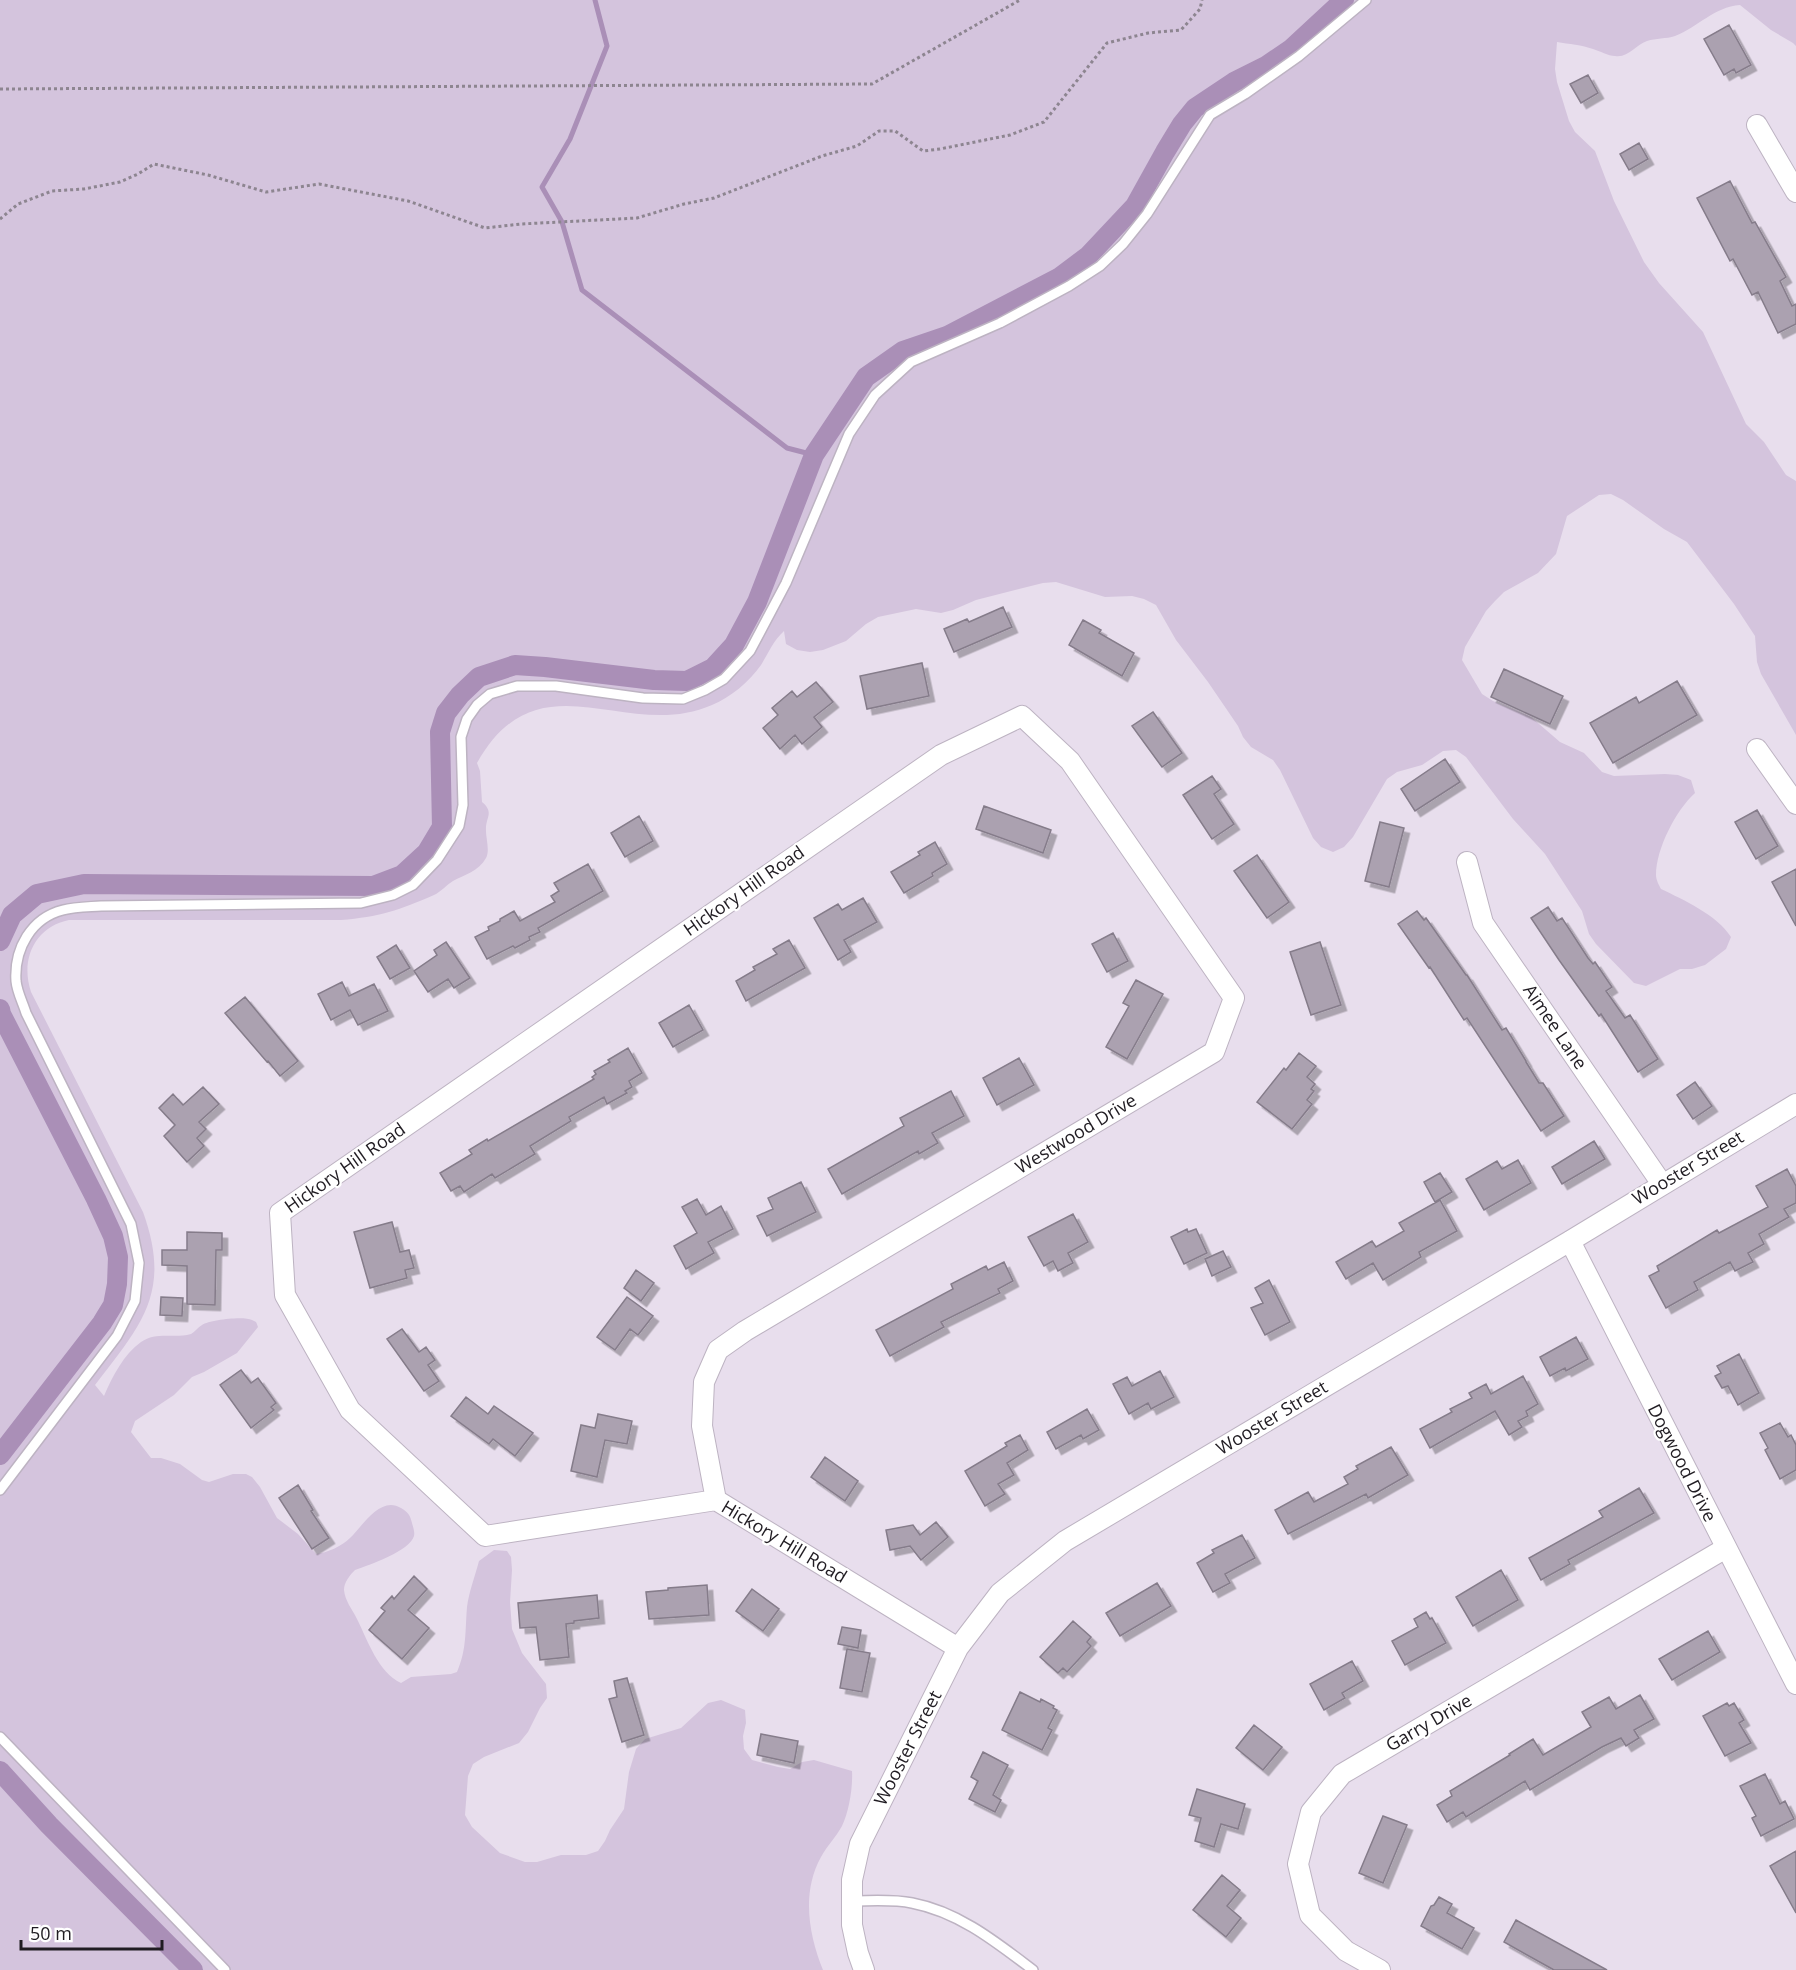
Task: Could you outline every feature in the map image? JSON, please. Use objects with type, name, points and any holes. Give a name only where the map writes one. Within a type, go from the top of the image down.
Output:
[{"type":"street","points":[[1757,125],[1796,192]]},
{"type":"street","name":"Hickory Hill Road","points":[[958,1648],[716,1500],[485,1536],[350,1410],[285,1295],[280,1213],[941,754],[1022,716]]},
{"type":"street","name":"Westwood Drive","points":[[716,1500],[702,1425],[704,1382],[718,1350],[755,1325],[1214,1052],[1234,998],[1070,761],[1022,716]]},
{"type":"street","points":[[1757,749],[1796,804]]},
{"type":"street","name":"Aimee Lane","points":[[1467,862],[1483,923],[1662,1184]]},
{"type":"street","name":"Wooster Street","points":[[864,1970],[852,1925],[851,1901],[852,1880],[860,1844],[958,1648],[1000,1593],[1065,1541],[1796,1104]]},
{"type":"street","name":"Dogwood Drive","points":[[1570,1241],[1796,1684]]},
{"type":"street","name":"Garry Drive","points":[[1380,1970],[1346,1951],[1310,1915],[1298,1864],[1311,1812],[1342,1774],[1726,1548]]},
{"type":"lane","points":[[0,1490],[117,1336],[135,1301],[139,1263],[130,1224],[26,1013],[16,984],[16,963],[25,937],[40,920],[63,910],[100,906],[362,903],[393,895],[413,885],[437,860],[459,826],[463,805],[461,737],[467,719],[477,705],[490,694],[517,686],[556,686],[643,698],[683,699],[724,679],[750,651],[786,583],[849,434],[875,395],[911,362],[1000,323],[1069,286],[1100,266],[1123,244],[1147,214],[1210,115],[1245,94],[1299,56],[1366,0]]},
{"type":"lane","points":[[0,1737],[225,1970]]},
{"type":"lane","points":[[851,1901],[911,1903],[951,1915],[987,1935],[1033,1970]]},
{"type":"path","points":[[0,89],[873,84],[1020,0]]},
{"type":"path","points":[[0,219],[18,204],[52,191],[84,189],[120,182],[154,164],[208,174],[266,192],[319,184],[397,199],[485,228],[637,218],[714,198],[822,156],[857,146],[879,131],[895,131],[923,151],[1010,135],[1044,122],[1107,44],[1148,33],[1181,30],[1200,9],[1202,0]]},
{"type":"shaded area","points":[[0,0],[1796,0],[1796,46],[1771,30],[1740,5],[1722,9],[1675,36],[1647,41],[1620,56],[1584,46],[1557,42],[1555,69],[1569,121],[1575,132],[1595,151],[1614,201],[1644,262],[1659,283],[1703,332],[1746,424],[1764,442],[1786,475],[1796,481],[1796,735],[1761,674],[1757,662],[1755,636],[1687,542],[1611,494],[1599,495],[1567,516],[1556,554],[1538,573],[1504,592],[1486,611],[1465,647],[1462,660],[1482,694],[1531,717],[1560,742],[1584,753],[1602,772],[1614,776],[1678,775],[1691,780],[1695,793],[1681,809],[1668,831],[1659,854],[1656,877],[1661,889],[1709,915],[1731,937],[1726,949],[1705,965],[1692,969],[1680,969],[1646,986],[1634,983],[1589,934],[1582,911],[1545,854],[1513,819],[1466,757],[1456,750],[1443,751],[1422,765],[1397,772],[1387,779],[1353,837],[1344,847],[1333,852],[1321,847],[1313,838],[1280,770],[1273,760],[1251,747],[1243,737],[1208,682],[1176,640],[1156,605],[1132,596],[1105,597],[1056,582],[1043,583],[976,600],[941,613],[916,609],[878,617],[846,641],[823,650],[810,652],[797,650],[786,644],[784,631],[761,665],[739,688],[712,705],[680,714],[648,715],[586,707],[556,706],[528,713],[501,730],[477,763],[480,771],[482,802],[489,812],[486,826],[488,848],[486,858],[475,869],[453,881],[437,894],[400,909],[378,915],[341,920],[69,920],[47,930],[33,946],[28,968],[31,992],[143,1212],[151,1240],[154,1264],[153,1286],[148,1306],[126,1343],[95,1385],[104,1396],[124,1359],[135,1347],[147,1339],[191,1334],[206,1323],[227,1319],[248,1319],[256,1322],[258,1327],[237,1353],[192,1377],[174,1395],[135,1421],[131,1432],[151,1458],[161,1458],[180,1464],[202,1480],[209,1482],[233,1474],[246,1474],[252,1477],[277,1518],[298,1534],[316,1554],[343,1544],[379,1509],[393,1505],[405,1511],[414,1531],[411,1542],[388,1557],[355,1570],[344,1587],[347,1601],[374,1655],[386,1671],[401,1683],[411,1677],[457,1672],[464,1648],[468,1601],[479,1561],[494,1550],[507,1551],[511,1557],[512,1570],[510,1602],[512,1629],[522,1653],[546,1684],[547,1698],[528,1732],[519,1743],[473,1764],[468,1776],[465,1815],[472,1827],[500,1853],[525,1862],[537,1862],[561,1855],[586,1855],[598,1851],[624,1809],[629,1772],[636,1749],[645,1739],[681,1728],[708,1703],[721,1700],[745,1710],[744,1749],[752,1760],[790,1769],[802,1762],[814,1760],[852,1771],[850,1799],[844,1820],[840,1830],[821,1857],[811,1885],[809,1914],[814,1943],[823,1970],[0,1970]]},
{"type":"building","points":[[1729,25],[1751,65],[1736,73],[1734,69],[1724,75],[1704,39]]},
{"type":"building","points":[[1588,75],[1598,93],[1581,103],[1570,84]]},
{"type":"building","points":[[1639,143],[1648,159],[1629,170],[1620,154]]},
{"type":"building","points":[[1730,181],[1752,223],[1755,222],[1786,277],[1780,281],[1792,306],[1796,304],[1796,324],[1778,333],[1758,292],[1752,295],[1733,259],[1730,261],[1697,198]]},
{"type":"building","points":[[1003,607],[1012,627],[954,652],[944,629],[967,619],[969,622]]},
{"type":"building","points":[[1083,620],[1101,630],[1099,633],[1134,653],[1122,676],[1069,645]]},
{"type":"building","points":[[922,663],[929,696],[867,709],[860,676]]},
{"type":"building","points":[[1504,669],[1563,696],[1550,724],[1491,697]]},
{"type":"building","points":[[1677,681],[1697,715],[1613,763],[1590,723],[1636,697],[1639,703]]},
{"type":"building","points":[[816,682],[833,702],[814,717],[822,727],[802,744],[795,735],[780,749],[763,728],[778,715],[772,708],[792,691],[797,697]]},
{"type":"building","points":[[1153,712],[1182,753],[1162,767],[1132,726]]},
{"type":"building","points":[[1445,759],[1460,782],[1415,811],[1401,789]]},
{"type":"building","points":[[1212,776],[1221,789],[1214,794],[1234,824],[1212,839],[1183,795]]},
{"type":"building","points":[[984,806],[1051,830],[1043,853],[976,829]]},
{"type":"building","points":[[1757,810],[1778,846],[1756,859],[1735,822]]},
{"type":"building","points":[[639,816],[653,841],[625,857],[611,833]]},
{"type":"building","points":[[1380,822],[1404,828],[1389,887],[1365,881]]},
{"type":"building","points":[[935,842],[947,864],[932,873],[933,876],[904,893],[891,872],[920,855],[918,852]]},
{"type":"building","points":[[1257,855],[1289,902],[1267,918],[1234,871]]},
{"type":"building","points":[[588,864],[603,891],[538,928],[540,932],[529,937],[530,940],[487,959],[475,937],[489,930],[488,927],[514,911],[520,921],[555,902],[551,896],[559,891],[554,883]]},
{"type":"building","points":[[1796,869],[1796,926],[1772,882]]},
{"type":"building","points":[[863,898],[877,922],[844,940],[851,952],[838,960],[814,918],[838,904],[842,910]]},
{"type":"building","points":[[1548,907],[1557,921],[1562,918],[1588,958],[1593,964],[1595,962],[1612,987],[1606,991],[1625,1018],[1630,1015],[1658,1059],[1638,1072],[1601,1014],[1599,1016],[1531,918]]},
{"type":"building","points":[[1417,911],[1424,920],[1426,918],[1467,975],[1502,1030],[1506,1028],[1539,1083],[1543,1083],[1564,1116],[1541,1131],[1467,1018],[1464,1020],[1430,967],[1398,924]]},
{"type":"building","points":[[1113,933],[1128,961],[1107,972],[1092,944]]},
{"type":"building","points":[[789,940],[805,968],[746,1001],[736,981],[755,970],[753,967],[777,954],[773,949]]},
{"type":"building","points":[[446,942],[470,978],[454,988],[448,979],[428,992],[414,971],[437,955],[434,950]]},
{"type":"building","points":[[1320,942],[1341,1005],[1311,1015],[1290,952]]},
{"type":"building","points":[[396,945],[410,968],[390,979],[377,957]]},
{"type":"building","points":[[1136,980],[1163,994],[1127,1059],[1106,1047],[1129,1006],[1123,1003]]},
{"type":"building","points":[[342,982],[349,996],[374,984],[388,1011],[358,1025],[350,1010],[331,1020],[318,994]]},
{"type":"building","points":[[245,997],[298,1061],[280,1076],[225,1013]]},
{"type":"building","points":[[689,1005],[703,1030],[673,1047],[659,1023]]},
{"type":"building","points":[[628,1048],[642,1073],[629,1081],[632,1087],[625,1091],[627,1093],[607,1104],[604,1097],[569,1117],[571,1121],[530,1146],[535,1154],[495,1178],[492,1174],[464,1192],[460,1186],[451,1191],[440,1173],[472,1154],[469,1150],[487,1139],[488,1141],[594,1079],[592,1077],[596,1074],[594,1071]]},
{"type":"building","points":[[1299,1053],[1316,1066],[1307,1077],[1315,1084],[1311,1089],[1314,1091],[1307,1100],[1312,1104],[1292,1129],[1257,1102]]},
{"type":"building","points":[[1019,1058],[1034,1085],[997,1105],[983,1078]]},
{"type":"building","points":[[1695,1082],[1712,1106],[1693,1119],[1677,1095]]},
{"type":"building","points":[[203,1087],[219,1104],[199,1122],[206,1129],[197,1138],[204,1146],[187,1162],[164,1136],[175,1125],[159,1108],[173,1094],[183,1105]]},
{"type":"building","points":[[951,1091],[964,1116],[932,1133],[938,1143],[919,1154],[918,1151],[842,1194],[828,1169],[904,1126],[900,1118]]},
{"type":"building","points":[[1594,1141],[1605,1159],[1562,1184],[1552,1167]]},
{"type":"building","points":[[1518,1160],[1531,1183],[1484,1210],[1466,1179],[1497,1161],[1502,1169]]},
{"type":"building","points":[[1787,1169],[1796,1186],[1796,1203],[1784,1209],[1789,1217],[1759,1234],[1764,1244],[1748,1253],[1753,1262],[1735,1271],[1730,1262],[1694,1282],[1698,1290],[1666,1308],[1649,1276],[1659,1271],[1657,1266],[1717,1230],[1719,1233],[1768,1207],[1756,1186]]},
{"type":"building","points":[[1440,1173],[1452,1192],[1435,1202],[1424,1182]]},
{"type":"building","points":[[801,1182],[816,1212],[767,1236],[757,1216],[773,1209],[768,1198]]},
{"type":"building","points":[[697,1199],[706,1215],[721,1206],[733,1229],[708,1242],[714,1253],[686,1269],[674,1246],[697,1233],[682,1207]]},
{"type":"building","points":[[1440,1200],[1457,1231],[1419,1252],[1421,1257],[1383,1280],[1373,1263],[1346,1279],[1336,1262],[1372,1241],[1376,1247],[1404,1231],[1399,1223]]},
{"type":"building","points":[[1073,1214],[1088,1242],[1068,1253],[1073,1263],[1058,1271],[1053,1261],[1044,1266],[1028,1237]]},
{"type":"building","points":[[392,1222],[400,1252],[409,1250],[414,1268],[405,1270],[407,1278],[370,1288],[354,1232]]},
{"type":"building","points":[[1187,1229],[1188,1232],[1196,1229],[1207,1253],[1184,1264],[1171,1237]]},
{"type":"building","points":[[187,1232],[222,1233],[222,1250],[216,1250],[215,1305],[187,1304],[187,1266],[162,1265],[162,1250],[187,1250]]},
{"type":"building","points":[[1223,1251],[1231,1267],[1212,1276],[1205,1259]]},
{"type":"building","points":[[1004,1262],[1013,1281],[998,1289],[1000,1293],[941,1322],[944,1327],[890,1356],[876,1330],[953,1289],[951,1284],[986,1266],[988,1270]]},
{"type":"building","points":[[636,1270],[654,1283],[641,1301],[624,1288]]},
{"type":"building","points":[[1269,1280],[1290,1322],[1265,1335],[1251,1308],[1263,1303],[1255,1288]]},
{"type":"building","points":[[161,1297],[183,1298],[182,1316],[160,1315]]},
{"type":"building","points":[[627,1297],[653,1316],[638,1335],[630,1329],[615,1350],[597,1337]]},
{"type":"building","points":[[402,1329],[419,1352],[426,1347],[435,1360],[428,1365],[439,1381],[424,1391],[387,1339]]},
{"type":"building","points":[[1576,1337],[1588,1359],[1566,1371],[1565,1368],[1550,1376],[1540,1357]]},
{"type":"building","points":[[1739,1354],[1759,1393],[1738,1405],[1728,1386],[1722,1388],[1715,1376],[1721,1373],[1717,1366]]},
{"type":"building","points":[[241,1370],[251,1383],[258,1378],[276,1403],[271,1407],[274,1410],[251,1428],[220,1385]]},
{"type":"building","points":[[1160,1371],[1174,1397],[1151,1409],[1148,1403],[1129,1414],[1113,1384],[1127,1377],[1132,1386]]},
{"type":"building","points":[[1523,1376],[1538,1404],[1526,1411],[1528,1416],[1518,1421],[1522,1427],[1509,1435],[1495,1411],[1430,1448],[1420,1429],[1452,1412],[1450,1409],[1472,1398],[1469,1393],[1486,1384],[1491,1394]]},
{"type":"building","points":[[466,1397],[488,1414],[494,1406],[533,1433],[515,1456],[493,1439],[489,1444],[451,1416]]},
{"type":"building","points":[[1087,1409],[1099,1430],[1083,1439],[1081,1435],[1056,1449],[1047,1432]]},
{"type":"building","points":[[598,1414],[632,1421],[627,1444],[605,1440],[597,1477],[571,1471],[581,1425],[595,1428]]},
{"type":"building","points":[[1780,1423],[1788,1437],[1791,1435],[1796,1445],[1796,1470],[1780,1479],[1765,1450],[1768,1448],[1760,1433]]},
{"type":"building","points":[[1020,1435],[1028,1450],[1007,1463],[1014,1475],[998,1484],[1005,1494],[985,1506],[965,1471],[1007,1446],[1005,1443]]},
{"type":"building","points":[[1391,1447],[1408,1475],[1368,1498],[1366,1494],[1288,1534],[1275,1510],[1308,1492],[1314,1502],[1348,1484],[1344,1477],[1358,1469],[1356,1466]]},
{"type":"building","points":[[825,1457],[858,1481],[845,1501],[811,1477]]},
{"type":"building","points":[[298,1485],[313,1510],[311,1511],[329,1538],[312,1549],[279,1498]]},
{"type":"building","points":[[1639,1488],[1654,1513],[1568,1560],[1570,1564],[1541,1580],[1529,1558],[1603,1517],[1599,1511]]},
{"type":"building","points":[[936,1522],[948,1537],[921,1560],[910,1546],[890,1550],[886,1530],[913,1525],[920,1535]]},
{"type":"building","points":[[1242,1535],[1255,1558],[1225,1574],[1230,1583],[1213,1592],[1197,1563],[1214,1553],[1212,1550]]},
{"type":"building","points":[[1501,1570],[1518,1600],[1473,1626],[1456,1597]]},
{"type":"building","points":[[414,1576],[427,1589],[408,1610],[429,1628],[402,1659],[369,1630],[385,1611],[381,1608],[392,1596],[394,1599]]},
{"type":"building","points":[[1157,1583],[1171,1606],[1120,1636],[1106,1613]]},
{"type":"building","points":[[707,1585],[709,1615],[649,1619],[646,1592]]},
{"type":"building","points":[[752,1589],[779,1609],[763,1631],[736,1611]]},
{"type":"building","points":[[597,1595],[599,1618],[566,1624],[569,1657],[540,1660],[536,1627],[520,1628],[518,1603]]},
{"type":"building","points":[[1426,1612],[1446,1643],[1405,1665],[1392,1641],[1418,1627],[1414,1619]]},
{"type":"building","points":[[1073,1621],[1091,1637],[1087,1642],[1091,1646],[1067,1672],[1063,1668],[1058,1673],[1040,1657]]},
{"type":"building","points":[[842,1627],[861,1630],[858,1648],[838,1644]]},
{"type":"building","points":[[1708,1631],[1720,1652],[1672,1680],[1659,1659]]},
{"type":"building","points":[[847,1649],[870,1653],[862,1692],[840,1688]]},
{"type":"building","points":[[1352,1661],[1363,1681],[1342,1693],[1345,1698],[1324,1710],[1310,1684]]},
{"type":"building","points":[[627,1678],[644,1735],[622,1742],[609,1699],[617,1697],[614,1681]]},
{"type":"building","points":[[1020,1692],[1040,1702],[1041,1699],[1057,1710],[1048,1728],[1052,1730],[1042,1750],[1002,1730]]},
{"type":"building","points":[[1640,1695],[1654,1719],[1634,1730],[1639,1738],[1626,1746],[1621,1738],[1530,1790],[1525,1781],[1466,1817],[1463,1812],[1447,1822],[1437,1805],[1452,1796],[1450,1791],[1533,1739],[1543,1755],[1591,1727],[1582,1712],[1609,1697],[1616,1709]]},
{"type":"building","points":[[1727,1703],[1729,1706],[1734,1703],[1744,1720],[1739,1723],[1751,1743],[1725,1756],[1703,1716]]},
{"type":"building","points":[[1254,1725],[1282,1747],[1263,1770],[1236,1748]]},
{"type":"building","points":[[761,1734],[798,1741],[794,1763],[757,1755]]},
{"type":"building","points":[[983,1752],[1008,1765],[993,1795],[1001,1800],[995,1812],[969,1799],[978,1781],[971,1777]]},
{"type":"building","points":[[1765,1774],[1780,1804],[1785,1801],[1794,1819],[1761,1836],[1752,1818],[1756,1816],[1740,1786]]},
{"type":"building","points":[[1197,1789],[1245,1804],[1238,1829],[1221,1824],[1214,1847],[1195,1841],[1201,1818],[1189,1815]]},
{"type":"building","points":[[1383,1816],[1407,1825],[1383,1883],[1359,1873]]},
{"type":"building","points":[[1796,1851],[1796,1913],[1770,1866]]},
{"type":"building","points":[[1222,1875],[1240,1890],[1227,1906],[1241,1918],[1226,1937],[1193,1910]]},
{"type":"building","points":[[1439,1897],[1452,1904],[1447,1913],[1474,1928],[1462,1949],[1421,1926],[1431,1906]]},
{"type":"building","points":[[1516,1920],[1607,1970],[1554,1970],[1504,1942]]},
{"type":"waterway","points":[[595,0],[607,46],[570,139],[542,187],[562,222],[582,290],[787,448],[814,455]]},
{"type":"waterway","points":[[0,941],[12,915],[37,894],[84,884],[373,886],[402,875],[427,852],[442,827],[440,732],[446,713],[460,695],[479,677],[515,665],[654,680],[687,681],[713,668],[734,645],[757,602],[814,455],[866,377],[903,351],[947,336],[1060,277],[1088,256],[1135,206],[1182,124],[1195,108],[1291,49],[1344,0]]},
{"type":"waterway","points":[[0,1009],[96,1199],[113,1236],[118,1257],[117,1284],[113,1305],[102,1323],[0,1455]]},
{"type":"waterway","points":[[0,1771],[49,1825],[193,1970]]}]
